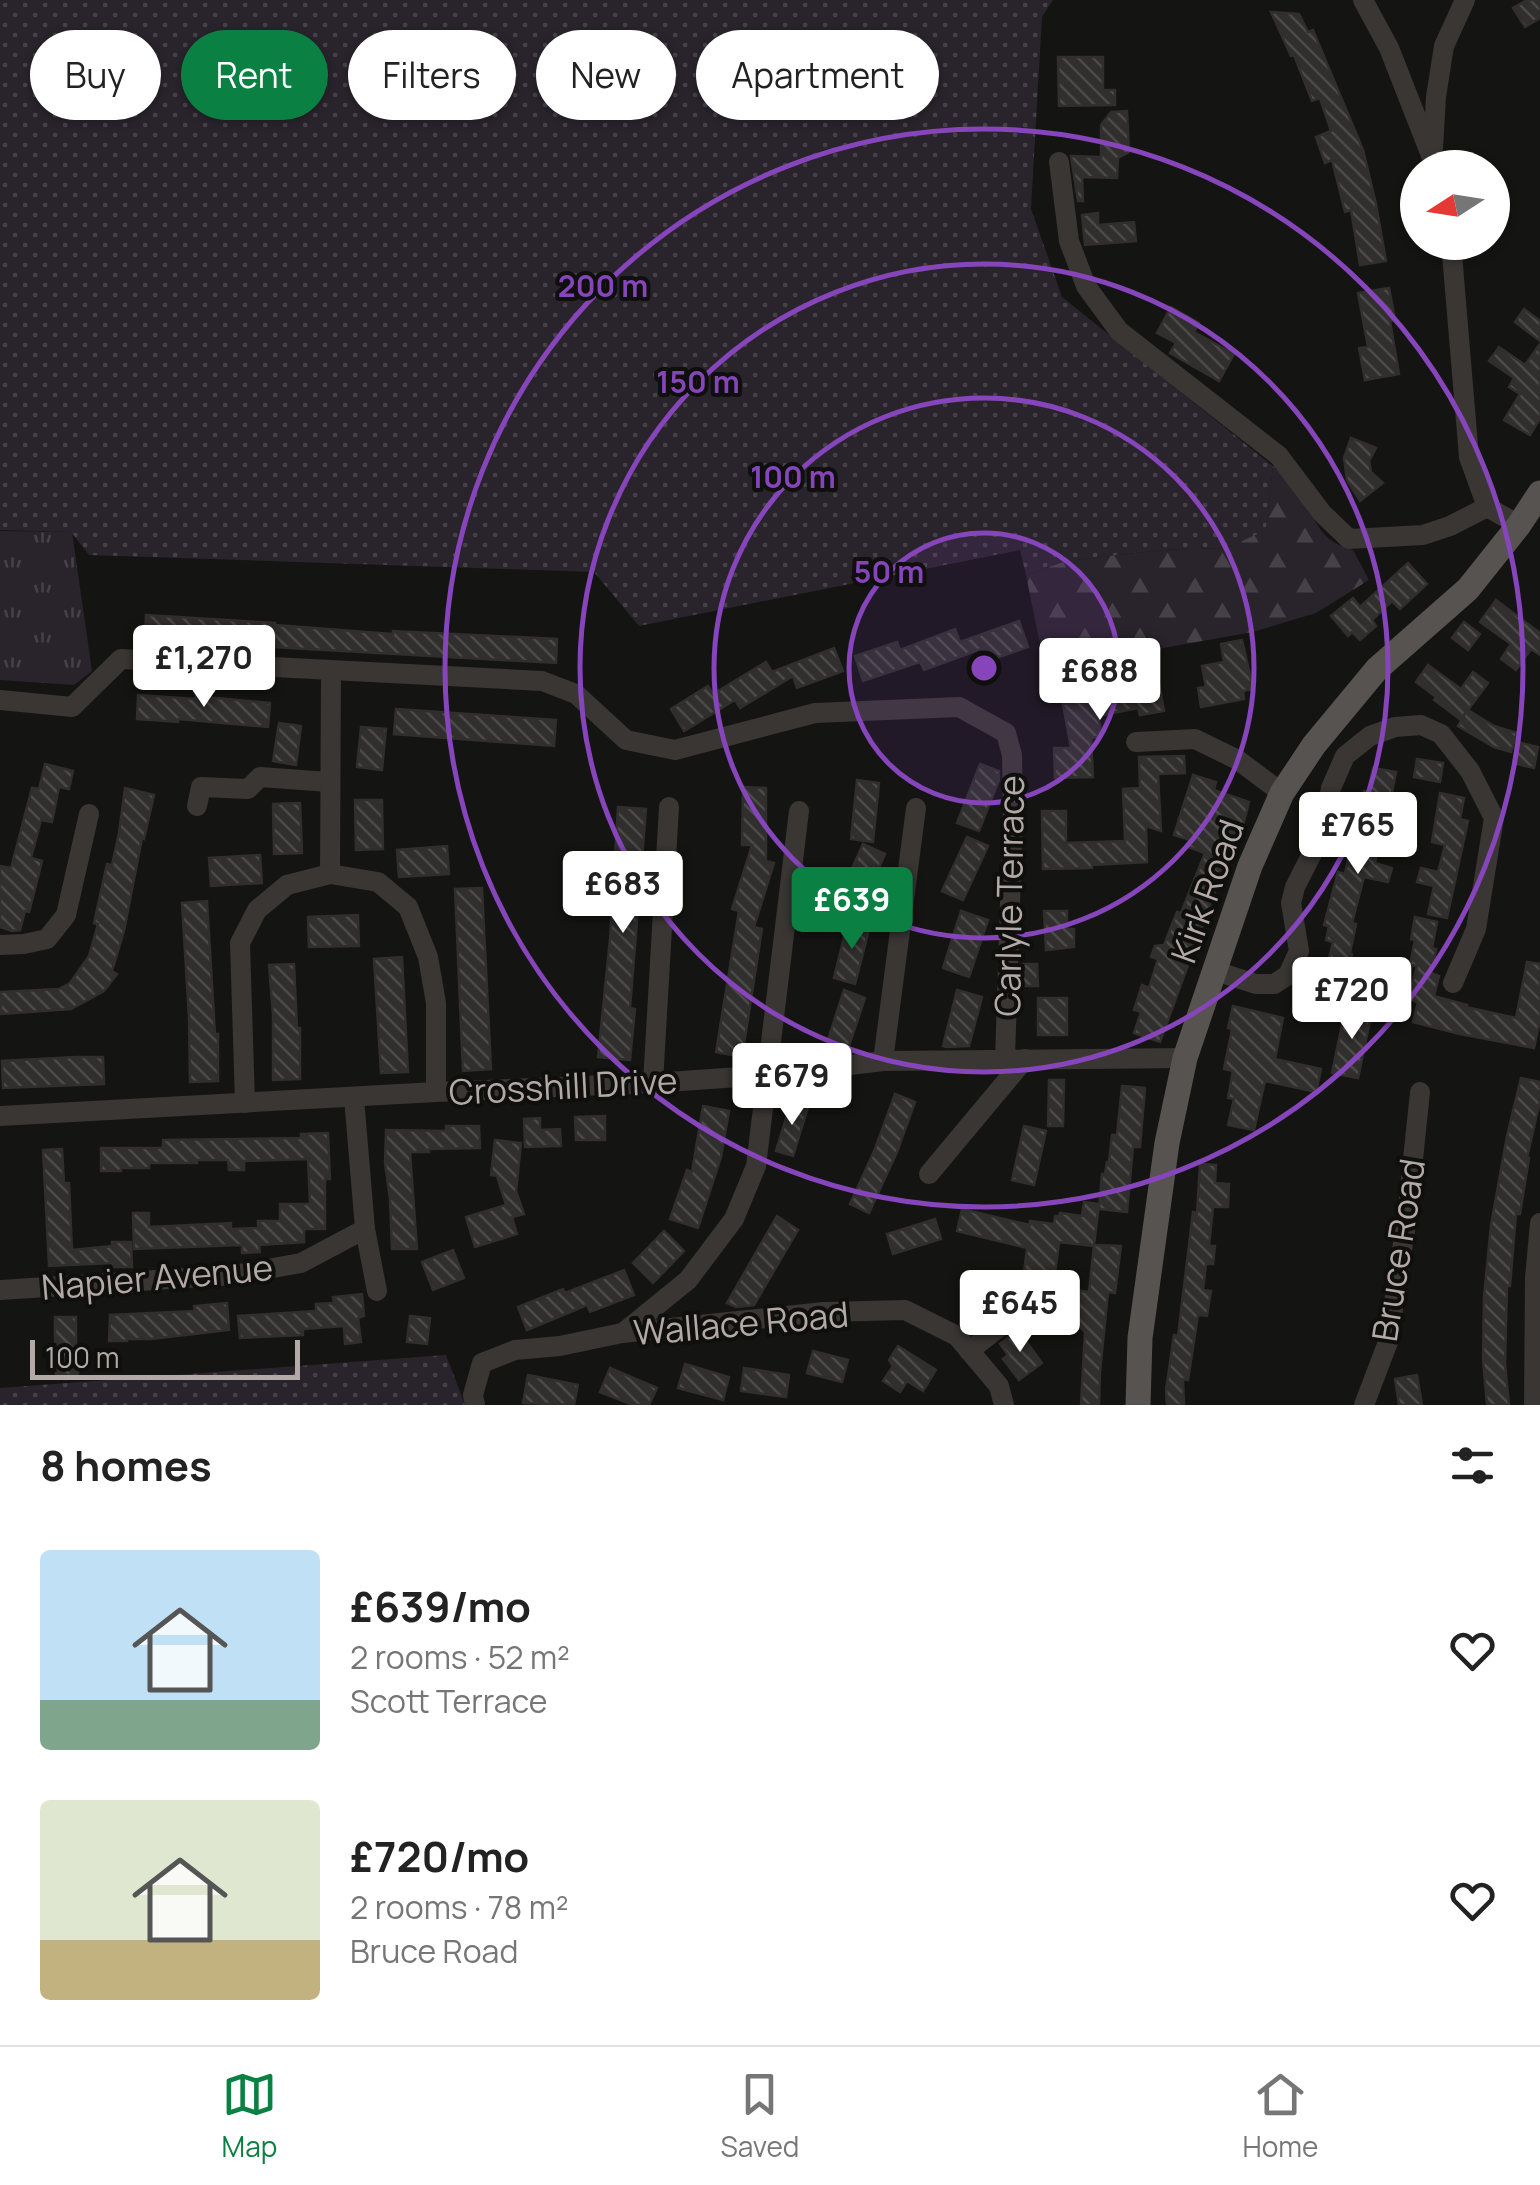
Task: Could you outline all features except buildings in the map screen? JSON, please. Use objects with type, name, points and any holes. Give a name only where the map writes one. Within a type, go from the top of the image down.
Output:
[{"type":"main road","name":"Kirk Road","points":[[1138,1405],[1140,1338],[1167,1144],[1185,1058],[1250,866],[1282,793],[1323,733],[1377,669],[1468,589],[1540,493]]},
{"type":"street","points":[[1363,0],[1389,48],[1429,150]]},
{"type":"street","points":[[1434,150],[1436,97],[1444,46],[1465,0]]},
{"type":"street","points":[[1060,162],[1069,242],[1086,286],[1120,330],[1279,456],[1322,513],[1349,539],[1423,535],[1487,507]]},
{"type":"street","points":[[1452,260],[1469,457],[1487,507],[1519,525]]},
{"type":"street","points":[[0,700],[72,707],[121,659],[331,670],[330,874]]},
{"type":"street","name":"Carlyle Terrace","points":[[331,670],[542,681],[576,694],[626,740],[675,750],[815,714],[960,707],[1006,733],[1012,755],[1015,1059]]},
{"type":"street","points":[[1215,970],[1256,984],[1274,984],[1288,975],[1299,951],[1291,903],[1295,887],[1323,832],[1331,788],[1344,756],[1370,736],[1396,727],[1421,725],[1441,734],[1470,771],[1494,818],[1476,929],[1454,983]]},
{"type":"street","points":[[1136,742],[1195,739],[1238,760],[1282,793]]},
{"type":"street","points":[[196,806],[201,787],[248,789],[260,777],[330,782]]},
{"type":"street","points":[[653,1083],[669,807]]},
{"type":"street","points":[[883,1061],[916,808]]},
{"type":"street","points":[[622,1333],[688,1280],[734,1219],[756,1166],[799,811]]},
{"type":"street","points":[[0,946],[48,939],[66,915],[89,814]]},
{"type":"street","points":[[245,1104],[240,943],[257,910],[287,885],[330,874],[378,882],[408,907],[428,957],[436,1003],[436,1092]]},
{"type":"street","name":"Crosshill Drive","points":[[0,1116],[653,1083],[883,1061],[1185,1058]]},
{"type":"street","points":[[929,1174],[1015,1059]]},
{"type":"street","name":"Bruce Road","points":[[1364,1405],[1388,1342],[1420,1092]]},
{"type":"street","points":[[354,1098],[366,1229],[377,1291]]},
{"type":"street","points":[[1534,1405],[1534,1278],[1540,1223]]},
{"type":"street","name":"Napier Avenue","points":[[0,1290],[233,1275],[300,1263],[366,1229]]},
{"type":"street","points":[[970,1351],[1052,1286]]},
{"type":"street","name":"Wallace Road","points":[[474,1400],[482,1363],[515,1350],[560,1346],[622,1333],[824,1312],[905,1310],[957,1336],[999,1386],[1004,1405]]},
{"type":"green space","points":[[0,0],[1053,0],[1042,17],[1031,209],[1062,297],[1273,466],[1266,531],[1227,548],[1164,550],[1066,561],[1026,575],[1020,550],[639,626],[594,572],[89,555],[71,532],[0,530]]},
{"type":"green space","points":[[1273,466],[1295,485],[1324,533],[1340,546],[1353,550],[1369,580],[1316,613],[1253,632],[1045,669],[1026,575],[1066,561],[1164,550],[1227,548],[1266,530]]},
{"type":"green space","points":[[0,531],[72,532],[92,671],[74,685],[0,680]]},
{"type":"green space","points":[[446,1355],[465,1405],[0,1405],[0,1388]]}]
